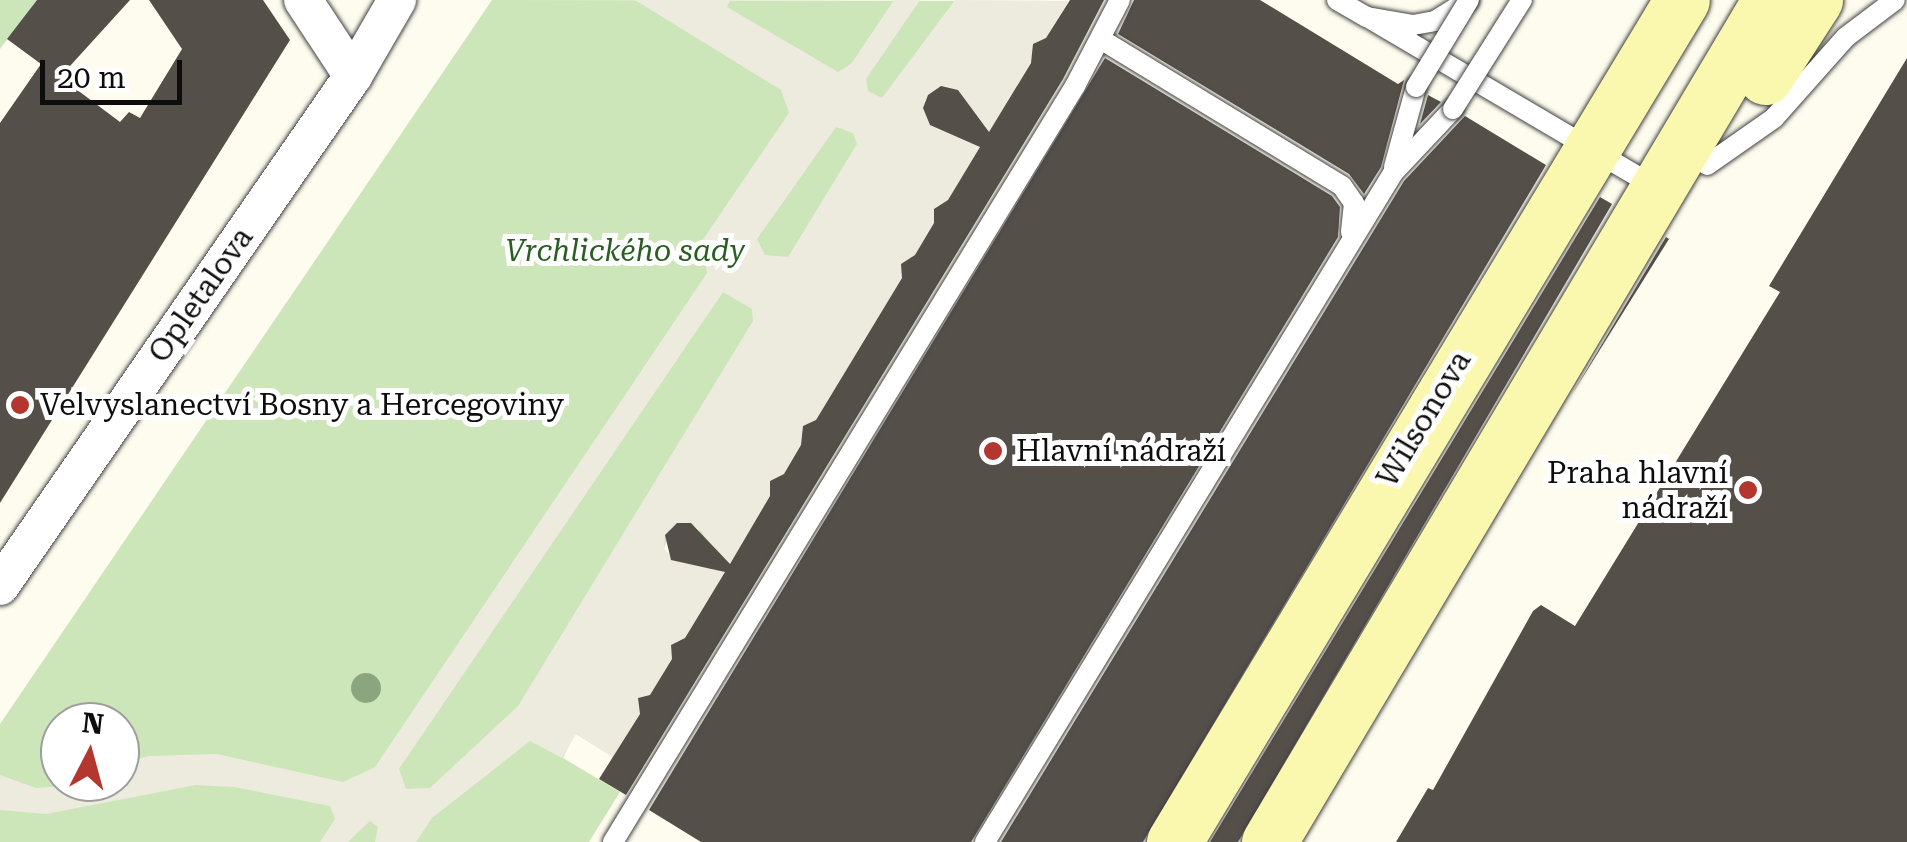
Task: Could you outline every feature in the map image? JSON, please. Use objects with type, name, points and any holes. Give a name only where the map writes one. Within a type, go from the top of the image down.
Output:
[{"type":"main road","name":"Wilsonova","points":[[1174,842],[1658,23],[1682,0]]},
{"type":"main road","points":[[1269,842],[1770,0]]},
{"type":"main road","points":[[1610,264],[1707,164],[1815,0]]},
{"type":"street","points":[[303,0],[352,76]]},
{"type":"street","name":"Opletalova","points":[[0,586],[352,76],[398,0]]},
{"type":"lane","points":[[613,842],[1102,40],[1120,0]]},
{"type":"lane","points":[[1337,0],[1651,184],[1703,92]]},
{"type":"lane","points":[[1367,18],[1413,25],[1435,20],[1469,0]]},
{"type":"lane","points":[[1393,174],[1416,88],[1469,0]]},
{"type":"lane","points":[[984,842],[1393,174],[1453,110],[1522,0]]},
{"type":"lane","points":[[1707,164],[1774,118],[1846,37],[1894,0]]},
{"type":"lane","points":[[1102,40],[1342,186],[1355,210],[1345,253]]},
{"type":"green space","points":[[0,0],[37,0],[0,49]]},
{"type":"green space","name":"Vrchlického sady","points":[[492,0],[1068,1],[1043,43],[1033,46],[1035,55],[944,206],[934,209],[902,263],[904,274],[813,424],[804,427],[806,437],[784,474],[771,482],[773,492],[682,642],[672,645],[639,700],[642,710],[613,757],[576,734],[572,739],[563,758],[620,792],[589,842],[0,842],[0,724]],"holes":[[[948,86],[966,104],[933,126],[924,101],[933,90]],[[684,522],[697,527],[705,542],[689,562],[675,561],[664,549],[671,527]]]},
{"type":"shaded area","points":[[635,0],[730,0],[727,7],[838,72],[851,64],[894,0],[920,0],[866,79],[868,91],[882,98],[955,0],[1068,1],[1043,43],[1033,46],[1035,55],[944,206],[934,209],[937,219],[912,261],[902,263],[904,274],[813,424],[804,427],[806,437],[784,474],[771,482],[773,492],[682,642],[672,645],[675,655],[649,697],[639,700],[642,710],[613,757],[576,734],[562,758],[530,741],[432,818],[416,842],[375,842],[378,827],[370,821],[348,842],[320,842],[335,819],[330,806],[234,787],[196,785],[140,796],[140,758],[149,756],[217,754],[343,782],[375,767],[707,273],[702,241],[789,113],[781,90]],"holes":[[[941,86],[959,92],[966,104],[933,126],[924,101]],[[836,127],[853,133],[857,144],[788,257],[765,255],[757,239]],[[723,292],[752,309],[753,321],[518,706],[430,788],[406,789],[399,769]],[[677,523],[691,523],[703,533],[705,542],[689,562],[675,561],[664,549],[665,535]]]},
{"type":"shaded area","points":[[0,775],[40,788],[40,802],[108,802],[46,814],[0,810]]},
{"type":"building","points":[[37,0],[130,0],[60,77],[120,122],[129,112],[140,118],[182,49],[149,0],[263,0],[290,40],[0,503],[0,123],[41,64],[7,39]]},
{"type":"building","points":[[1070,0],[1104,0],[1063,79],[626,795],[599,779],[640,714],[638,698],[650,695],[672,659],[671,645],[685,638],[725,572],[671,560],[665,535],[677,523],[691,523],[730,564],[770,496],[770,481],[784,474],[801,445],[803,426],[816,420],[902,278],[901,264],[915,255],[934,223],[934,209],[948,200],[980,147],[930,125],[923,108],[928,95],[941,86],[958,90],[989,132],[1031,63],[1033,44],[1046,38]]},
{"type":"building","points":[[1134,0],[1260,0],[1398,84],[1404,80],[1381,167],[1364,194],[1349,174],[1118,34]]},
{"type":"building","points":[[1105,58],[1332,196],[1340,207],[1338,237],[971,842],[701,842],[649,810]]},
{"type":"building","name":"Praha hlavní nádraží","points":[[1907,58],[1907,842],[1396,842],[1428,788],[1433,790],[1533,611],[1541,605],[1575,626],[1780,292],[1769,286]]},
{"type":"building","points":[[1428,95],[1441,102],[1420,124]]},
{"type":"building","points":[[1465,116],[1546,165],[1143,842],[1001,842],[1404,181]]},
{"type":"building","points":[[1600,197],[1612,204],[1238,842],[1210,842]]},
{"type":"building","points":[[1666,237],[1669,239],[1571,396]]},
{"type":"place","name":"Velvyslanectví Bosny a Hercegoviny","points":[[20,405]]},
{"type":"place","name":"Hlavní nádraží","points":[[993,451]]},
{"type":"place","name":"Praha hlavní nádraží","points":[[1748,490]]}]
